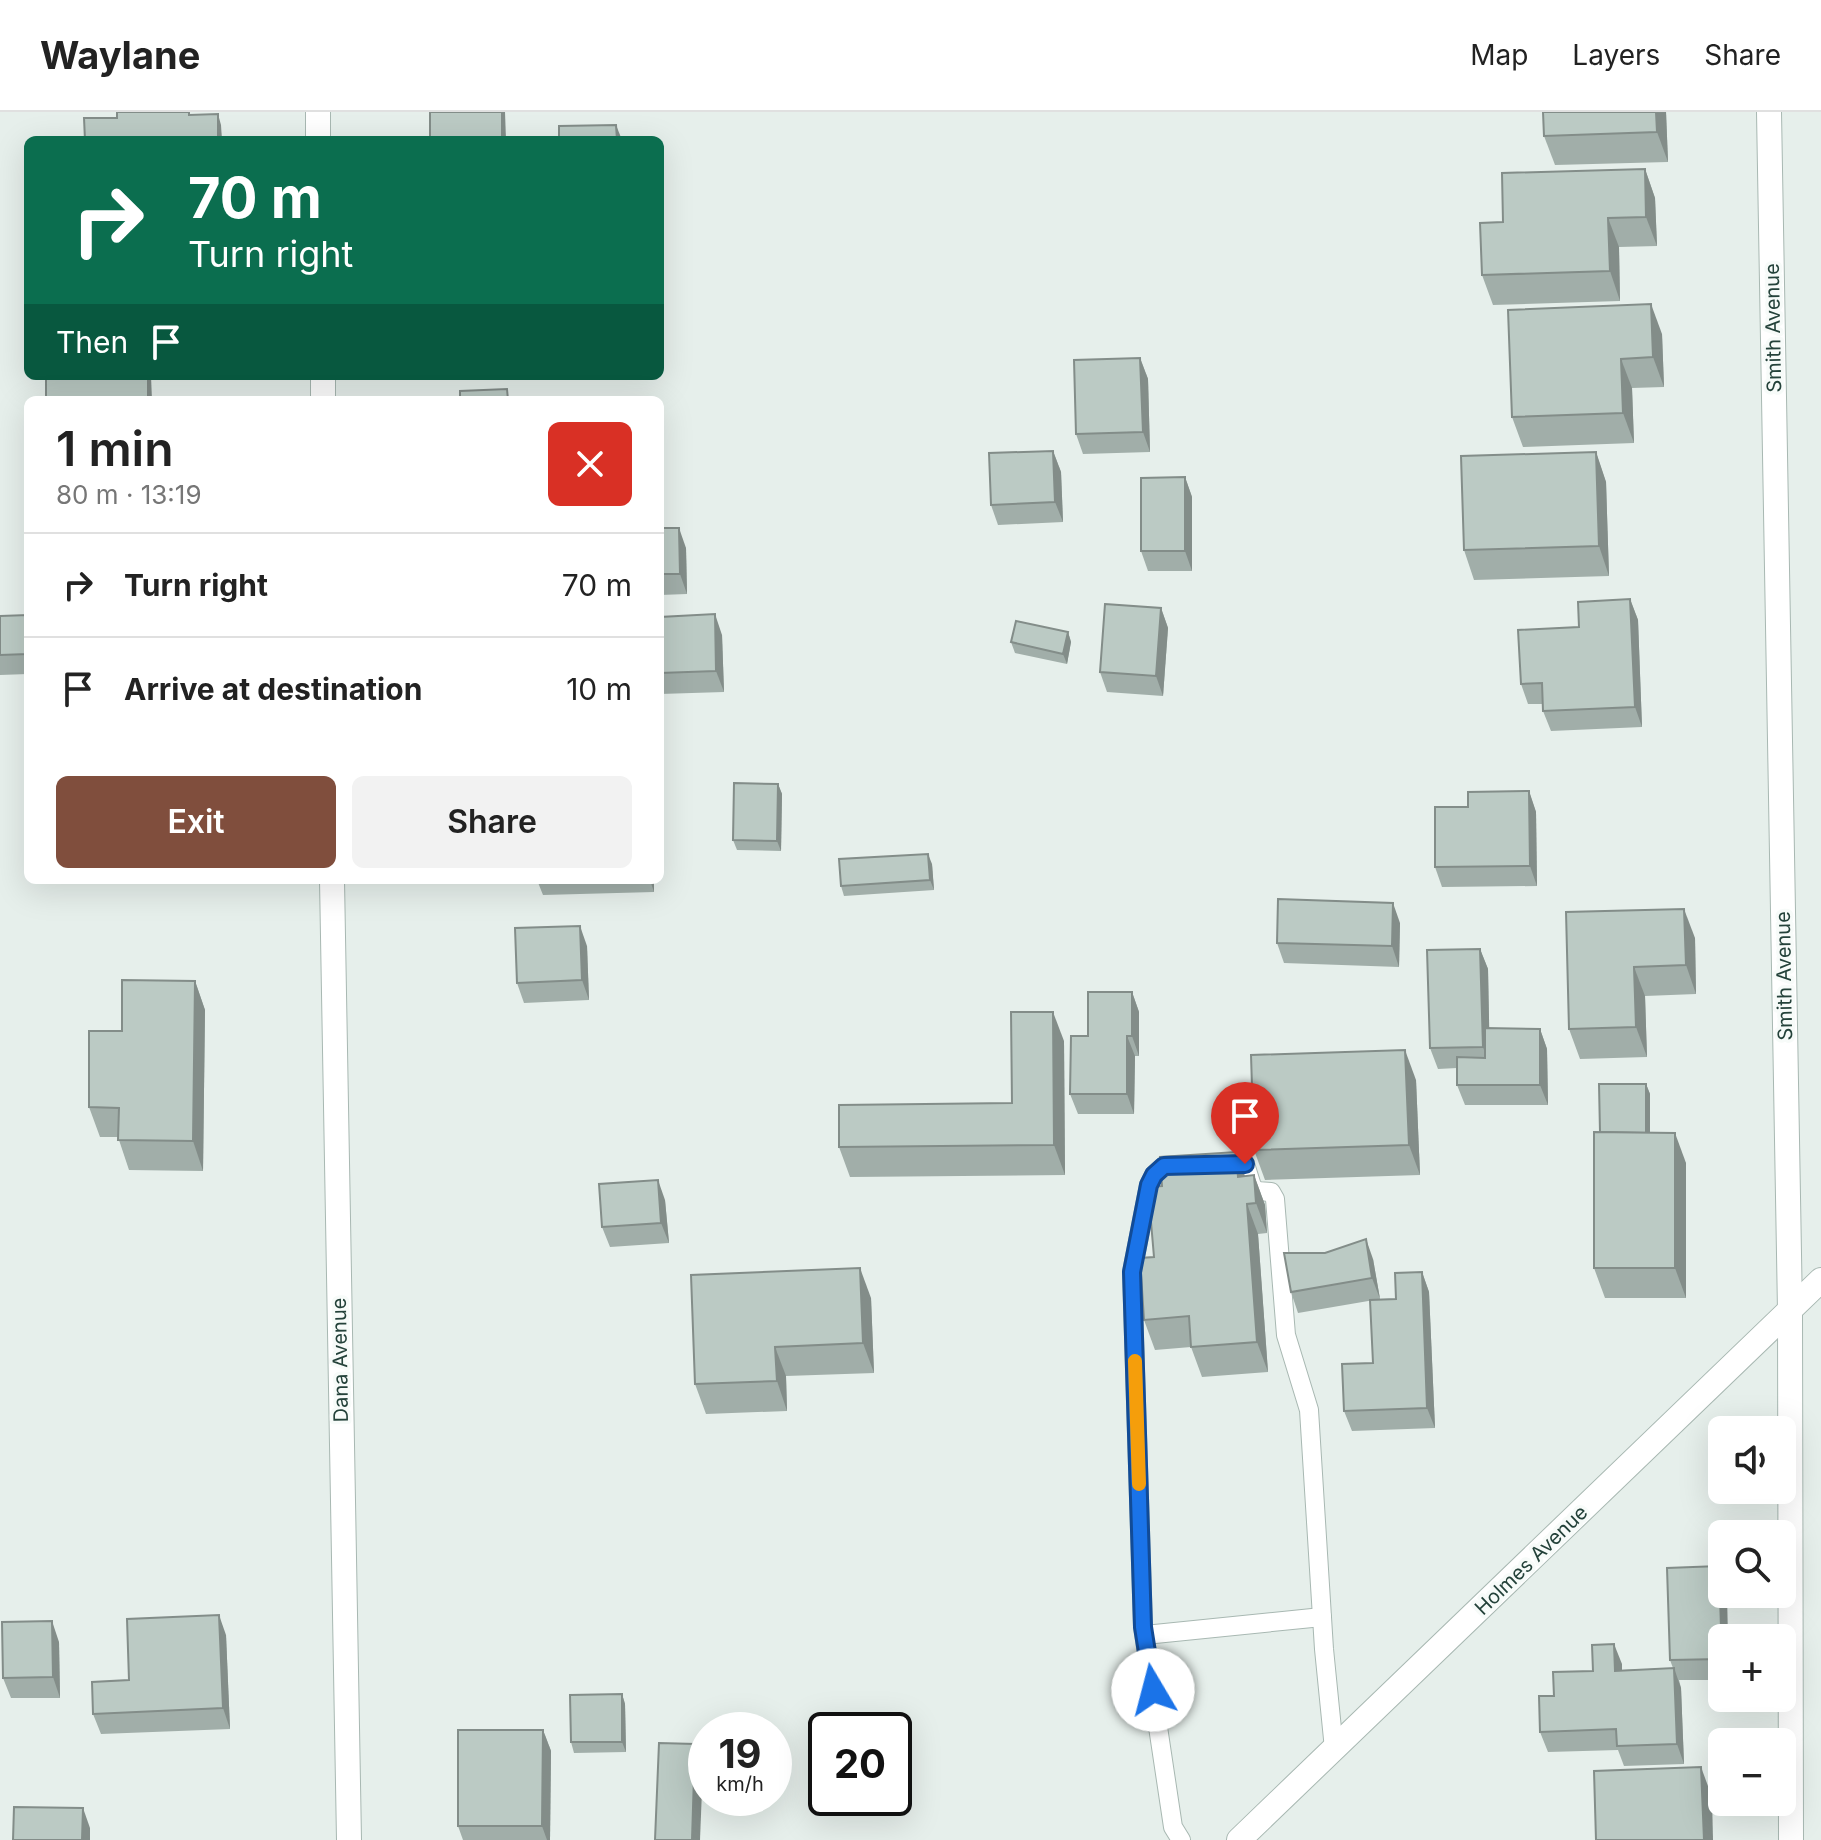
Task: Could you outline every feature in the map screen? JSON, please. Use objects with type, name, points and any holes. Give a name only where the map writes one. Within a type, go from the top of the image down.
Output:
[{"type":"street","points":[[318,112],[318,136]]},
{"type":"street","name":"Smith Avenue","points":[[1769,112],[1790,1311],[1791,1840]]},
{"type":"street","name":"Dana Avenue","points":[[332,884],[349,1840]]},
{"type":"street","name":"Holmes Avenue","points":[[1239,1840],[1821,1280]]},
{"type":"lane","points":[[1181,1840],[1173,1827],[1145,1635],[1132,1272],[1149,1185],[1164,1166],[1245,1164],[1252,1186],[1257,1191],[1271,1192],[1275,1199],[1286,1335],[1309,1410],[1334,1749]]},
{"type":"lane","points":[[1145,1635],[1322,1617]]},
{"type":"building","points":[[117,112],[218,114],[218,136],[85,136],[84,118],[117,118]]},
{"type":"building","points":[[430,112],[502,112],[502,136],[430,136]]},
{"type":"building","points":[[1543,112],[1656,112],[1657,132],[1544,136]]},
{"type":"building","points":[[616,125],[617,136],[559,136],[559,126]]},
{"type":"building","points":[[1645,169],[1646,217],[1608,218],[1610,271],[1482,275],[1480,223],[1503,222],[1502,173]]},
{"type":"building","points":[[1651,304],[1653,357],[1621,359],[1623,413],[1512,417],[1508,310]]},
{"type":"building","points":[[1140,358],[1143,432],[1076,434],[1074,360]]},
{"type":"building","points":[[46,380],[148,380],[148,396],[46,396]]},
{"type":"building","points":[[507,389],[508,396],[460,396],[460,391]]},
{"type":"building","points":[[1053,451],[1055,502],[991,505],[989,453]]},
{"type":"building","points":[[1596,452],[1599,546],[1464,550],[1461,456]]},
{"type":"building","points":[[1185,477],[1185,551],[1141,551],[1141,478]]},
{"type":"building","points":[[664,528],[679,528],[680,574],[664,574]]},
{"type":"building","points":[[1630,599],[1635,707],[1543,711],[1542,683],[1521,684],[1518,630],[1579,627],[1578,602]]},
{"type":"building","points":[[1105,604],[1161,608],[1156,676],[1100,672]]},
{"type":"building","points":[[715,614],[716,671],[664,673],[664,617]]},
{"type":"building","points":[[24,615],[24,654],[0,655],[0,616]]},
{"type":"building","points":[[1016,621],[1068,632],[1063,654],[1011,642]]},
{"type":"building","points":[[734,783],[778,784],[777,841],[733,840]]},
{"type":"building","points":[[1529,791],[1530,866],[1435,867],[1435,807],[1468,807],[1468,792]]},
{"type":"building","points":[[928,854],[930,880],[841,886],[839,859]]},
{"type":"building","points":[[1278,899],[1393,903],[1392,946],[1277,943]]},
{"type":"building","points":[[1684,909],[1686,965],[1634,967],[1636,1027],[1569,1029],[1566,912]]},
{"type":"building","points":[[580,926],[582,980],[517,983],[515,928]]},
{"type":"building","points":[[1480,949],[1483,1047],[1430,1048],[1427,950]]},
{"type":"building","points":[[122,980],[195,981],[193,1141],[118,1140],[119,1108],[89,1107],[89,1031],[122,1031]]},
{"type":"building","points":[[1088,992],[1132,992],[1132,1036],[1127,1036],[1127,1094],[1070,1094],[1071,1036],[1088,1036]]},
{"type":"building","points":[[1011,1012],[1053,1012],[1054,1145],[839,1147],[839,1105],[1012,1103]]},
{"type":"building","points":[[1485,1028],[1540,1029],[1540,1085],[1457,1085],[1457,1057],[1485,1058]]},
{"type":"building","points":[[1405,1050],[1409,1145],[1254,1150],[1251,1055]]},
{"type":"building","points":[[1599,1084],[1646,1084],[1646,1133],[1600,1132]]},
{"type":"building","points":[[1594,1132],[1675,1133],[1675,1268],[1594,1268]]},
{"type":"building","points":[[1236,1152],[1238,1177],[1254,1175],[1256,1203],[1247,1204],[1257,1342],[1191,1347],[1189,1316],[1144,1320],[1140,1258],[1154,1257],[1148,1187],[1162,1186],[1160,1157]]},
{"type":"building","points":[[658,1180],[661,1223],[602,1227],[599,1184]]},
{"type":"building","points":[[1366,1239],[1372,1278],[1291,1292],[1284,1253],[1325,1253]]},
{"type":"building","points":[[860,1268],[863,1343],[775,1347],[777,1381],[695,1384],[691,1275]]},
{"type":"building","points":[[1422,1272],[1427,1408],[1344,1411],[1342,1364],[1373,1363],[1370,1300],[1396,1299],[1395,1273]]},
{"type":"building","points":[[1708,1566],[1708,1608],[1720,1608],[1721,1624],[1708,1624],[1708,1659],[1670,1660],[1667,1568]]},
{"type":"building","points":[[219,1615],[223,1708],[93,1714],[92,1682],[129,1680],[127,1619]]},
{"type":"building","points":[[52,1621],[53,1677],[3,1678],[2,1622]]},
{"type":"building","points":[[1614,1644],[1615,1671],[1674,1668],[1677,1744],[1617,1746],[1616,1729],[1540,1732],[1539,1696],[1554,1696],[1553,1672],[1593,1671],[1592,1645]]},
{"type":"building","points":[[622,1694],[622,1742],[571,1742],[570,1695]]},
{"type":"building","points":[[458,1730],[543,1730],[542,1826],[458,1826]]},
{"type":"building","points":[[659,1743],[688,1744],[688,1816],[693,1816],[692,1840],[655,1840]]},
{"type":"building","points":[[1701,1767],[1704,1840],[1596,1840],[1594,1771]]},
{"type":"building","points":[[14,1807],[83,1808],[82,1840],[13,1840]]},
{"type":"slow traffic","points":[[1135,1361],[1139,1484]]},
{"type":"route","points":[[1153,1690],[1143,1627],[1132,1272],[1149,1185],[1154,1175],[1164,1166],[1245,1164]]}]
